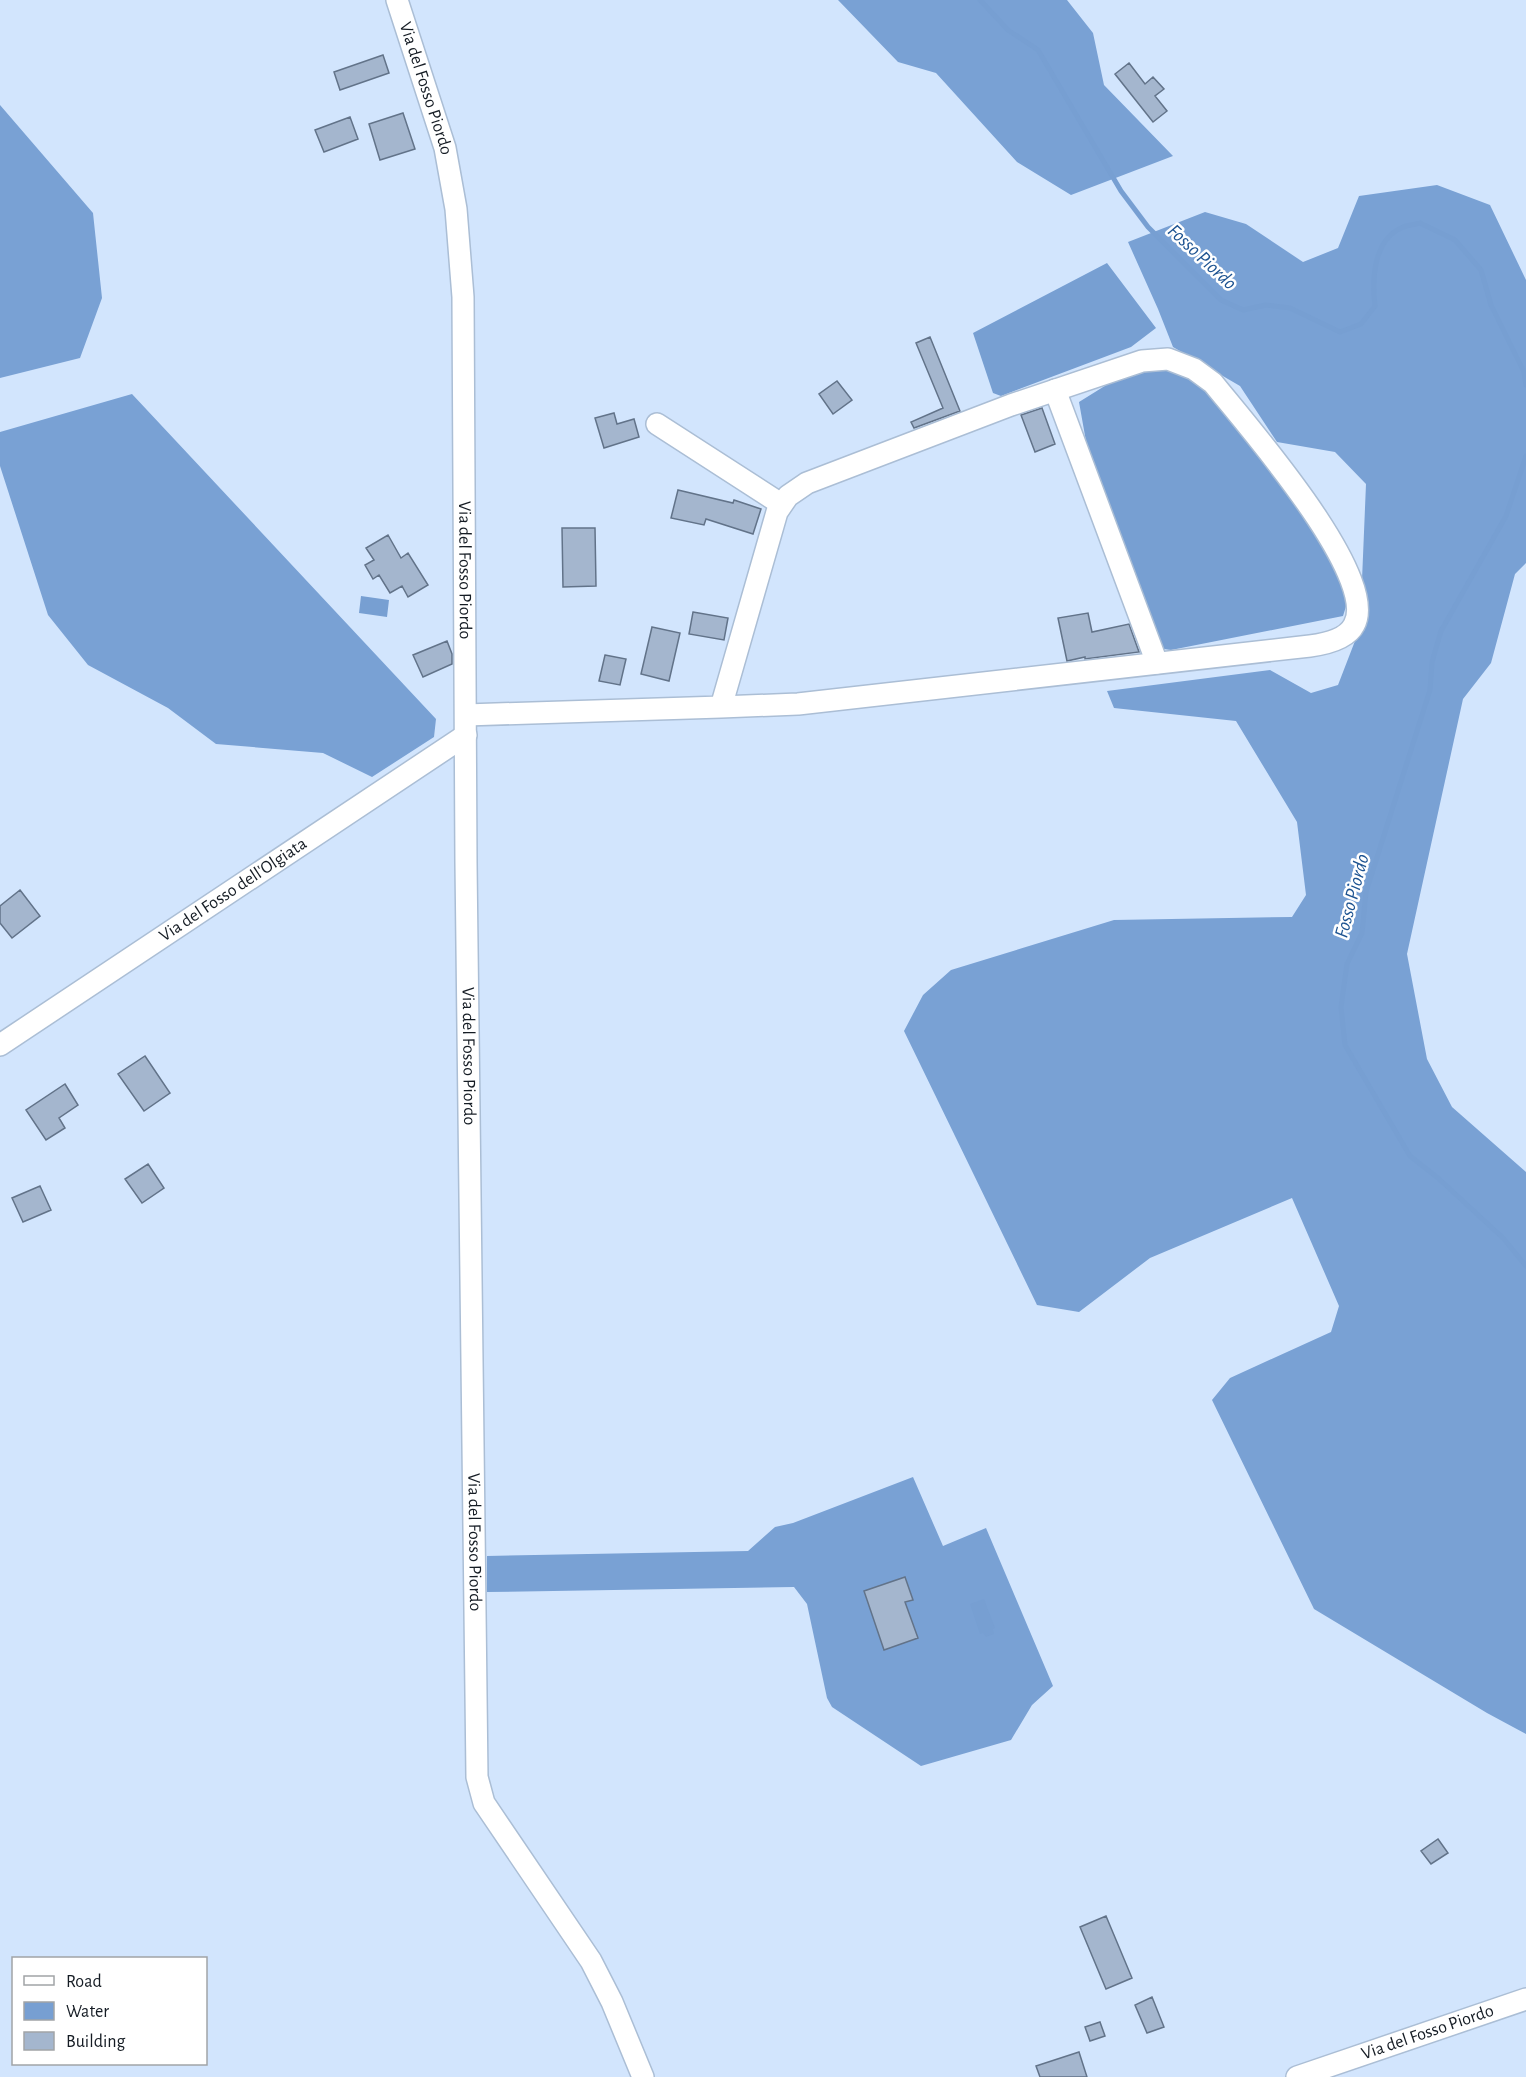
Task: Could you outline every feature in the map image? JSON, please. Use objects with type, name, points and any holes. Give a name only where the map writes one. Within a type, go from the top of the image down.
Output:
[{"type":"street","name":"Via del Fosso Piordo","points":[[397,0],[445,148],[456,208],[463,297],[466,886],[477,1777],[484,1803],[591,1961],[612,2002],[643,2077]]},
{"type":"street","points":[[466,725],[721,707],[798,704],[1310,646],[1345,635],[1354,627],[1358,616],[1358,604],[1348,575],[1318,518],[1213,383],[1194,369],[1168,359],[1156,359],[1120,368],[1055,390],[807,483],[788,496],[777,512],[721,707]]},
{"type":"street","points":[[1055,390],[1156,663]]},
{"type":"street","points":[[657,424],[781,504]]},
{"type":"street","name":"Via del Fosso dell'Olgiata","points":[[0,1045],[466,725]]},
{"type":"street","name":"Via del Fosso Piordo","points":[[1296,2077],[1526,1999]]},
{"type":"shaded area","points":[[838,0],[1067,0],[1093,33],[1104,85],[1173,156],[1071,195],[1017,162],[936,73],[898,62]]},
{"type":"shaded area","points":[[0,105],[93,213],[102,298],[80,358],[0,378]]},
{"type":"shaded area","points":[[1437,185],[1490,205],[1526,280],[1526,563],[1515,574],[1491,663],[1463,699],[1407,954],[1427,1059],[1452,1107],[1526,1172],[1526,1734],[1314,1609],[1212,1400],[1230,1378],[1331,1332],[1339,1306],[1292,1198],[1150,1258],[1079,1312],[1037,1305],[904,1031],[923,995],[951,970],[1114,920],[1292,917],[1306,895],[1297,822],[1236,721],[1114,708],[1107,691],[1270,670],[1311,693],[1338,685],[1360,628],[1366,484],[1335,452],[1277,442],[1240,386],[1173,347],[1128,242],[1205,212],[1246,224],[1303,262],[1338,248],[1359,196]]},
{"type":"shaded area","points":[[132,394],[436,719],[434,737],[372,777],[323,753],[216,744],[168,708],[88,665],[48,615],[0,466],[0,432]]},
{"type":"shaded area","points":[[913,1477],[943,1546],[986,1528],[1053,1686],[1032,1705],[1011,1740],[921,1766],[832,1707],[827,1698],[807,1604],[794,1587],[487,1592],[487,1556],[748,1551],[775,1527],[793,1523]]},
{"type":"water","points":[[1107,263],[1156,328],[1131,347],[1001,396],[993,393],[973,333]]},
{"type":"water","points":[[1154,368],[1172,369],[1194,378],[1282,480],[1340,568],[1349,597],[1343,616],[1171,650],[1157,648],[1092,475],[1079,402],[1124,374]]},
{"type":"water","points":[[361,596],[389,600],[387,617],[359,613]]},
{"type":"water","points":[[984,1599],[995,1628],[993,1629],[994,1634],[986,1637],[983,1633],[980,1634],[970,1604]]},
{"type":"building","points":[[383,55],[389,73],[340,90],[334,72]]},
{"type":"building","points":[[1129,63],[1145,84],[1153,77],[1164,89],[1155,96],[1167,111],[1153,122],[1115,74]]},
{"type":"building","points":[[403,113],[415,149],[380,160],[369,124]]},
{"type":"building","points":[[350,117],[358,139],[324,152],[315,130]]},
{"type":"building","points":[[930,337],[960,411],[914,428],[911,422],[943,408],[916,343]]},
{"type":"building","points":[[837,381],[852,400],[833,414],[819,394]]},
{"type":"building","points":[[1042,408],[1055,444],[1035,452],[1021,415]]},
{"type":"building","points":[[614,413],[617,424],[634,419],[639,437],[604,448],[595,418]]},
{"type":"building","points":[[678,490],[733,503],[734,500],[761,509],[753,534],[706,519],[704,525],[671,518]]},
{"type":"building","points":[[562,528],[595,528],[596,586],[563,587]]},
{"type":"building","points":[[388,535],[401,558],[408,553],[428,585],[408,597],[402,586],[390,593],[379,575],[373,579],[365,565],[374,560],[366,548]]},
{"type":"building","points":[[693,612],[728,618],[724,640],[689,634]]},
{"type":"building","points":[[1088,613],[1092,632],[1129,624],[1139,652],[1067,661],[1058,618]]},
{"type":"building","points":[[652,627],[680,633],[669,681],[641,674]]},
{"type":"building","points":[[447,641],[452,654],[452,664],[423,677],[413,655]]},
{"type":"building","points":[[605,655],[626,659],[620,685],[599,681]]},
{"type":"building","points":[[20,890],[40,916],[12,938],[0,923],[0,906]]},
{"type":"building","points":[[145,1056],[170,1093],[144,1111],[118,1074]]},
{"type":"building","points":[[65,1084],[78,1105],[59,1118],[65,1128],[46,1140],[26,1110]]},
{"type":"building","points":[[148,1164],[164,1188],[142,1203],[125,1179]]},
{"type":"building","points":[[40,1186],[51,1210],[23,1222],[12,1198]]},
{"type":"building","points":[[905,1577],[913,1600],[905,1602],[918,1638],[884,1650],[864,1591]]},
{"type":"building","points":[[1438,1839],[1448,1853],[1431,1864],[1421,1851]]},
{"type":"building","points":[[1106,1916],[1132,1978],[1106,1989],[1080,1927]]},
{"type":"building","points":[[1152,1997],[1164,2027],[1147,2033],[1135,2005]]},
{"type":"building","points":[[1100,2022],[1105,2036],[1090,2041],[1085,2027]]},
{"type":"building","points":[[1079,2052],[1087,2077],[1040,2077],[1036,2066]]},
{"type":"waterway","name":"Fosso Piordo","points":[[980,0],[1008,30],[1038,50],[1121,191],[1148,227],[1221,300],[1243,310],[1266,305],[1290,308],[1340,332],[1361,324],[1375,306],[1376,262],[1385,242],[1401,228],[1420,223],[1455,240],[1481,270],[1491,305],[1524,372],[1526,385]]},
{"type":"waterway","name":"Fosso Piordo","points":[[1526,456],[1506,516],[1441,631],[1432,662],[1430,690],[1366,892],[1362,933],[1347,964],[1341,1007],[1345,1045],[1410,1156],[1438,1178],[1503,1238],[1526,1266]]}]
